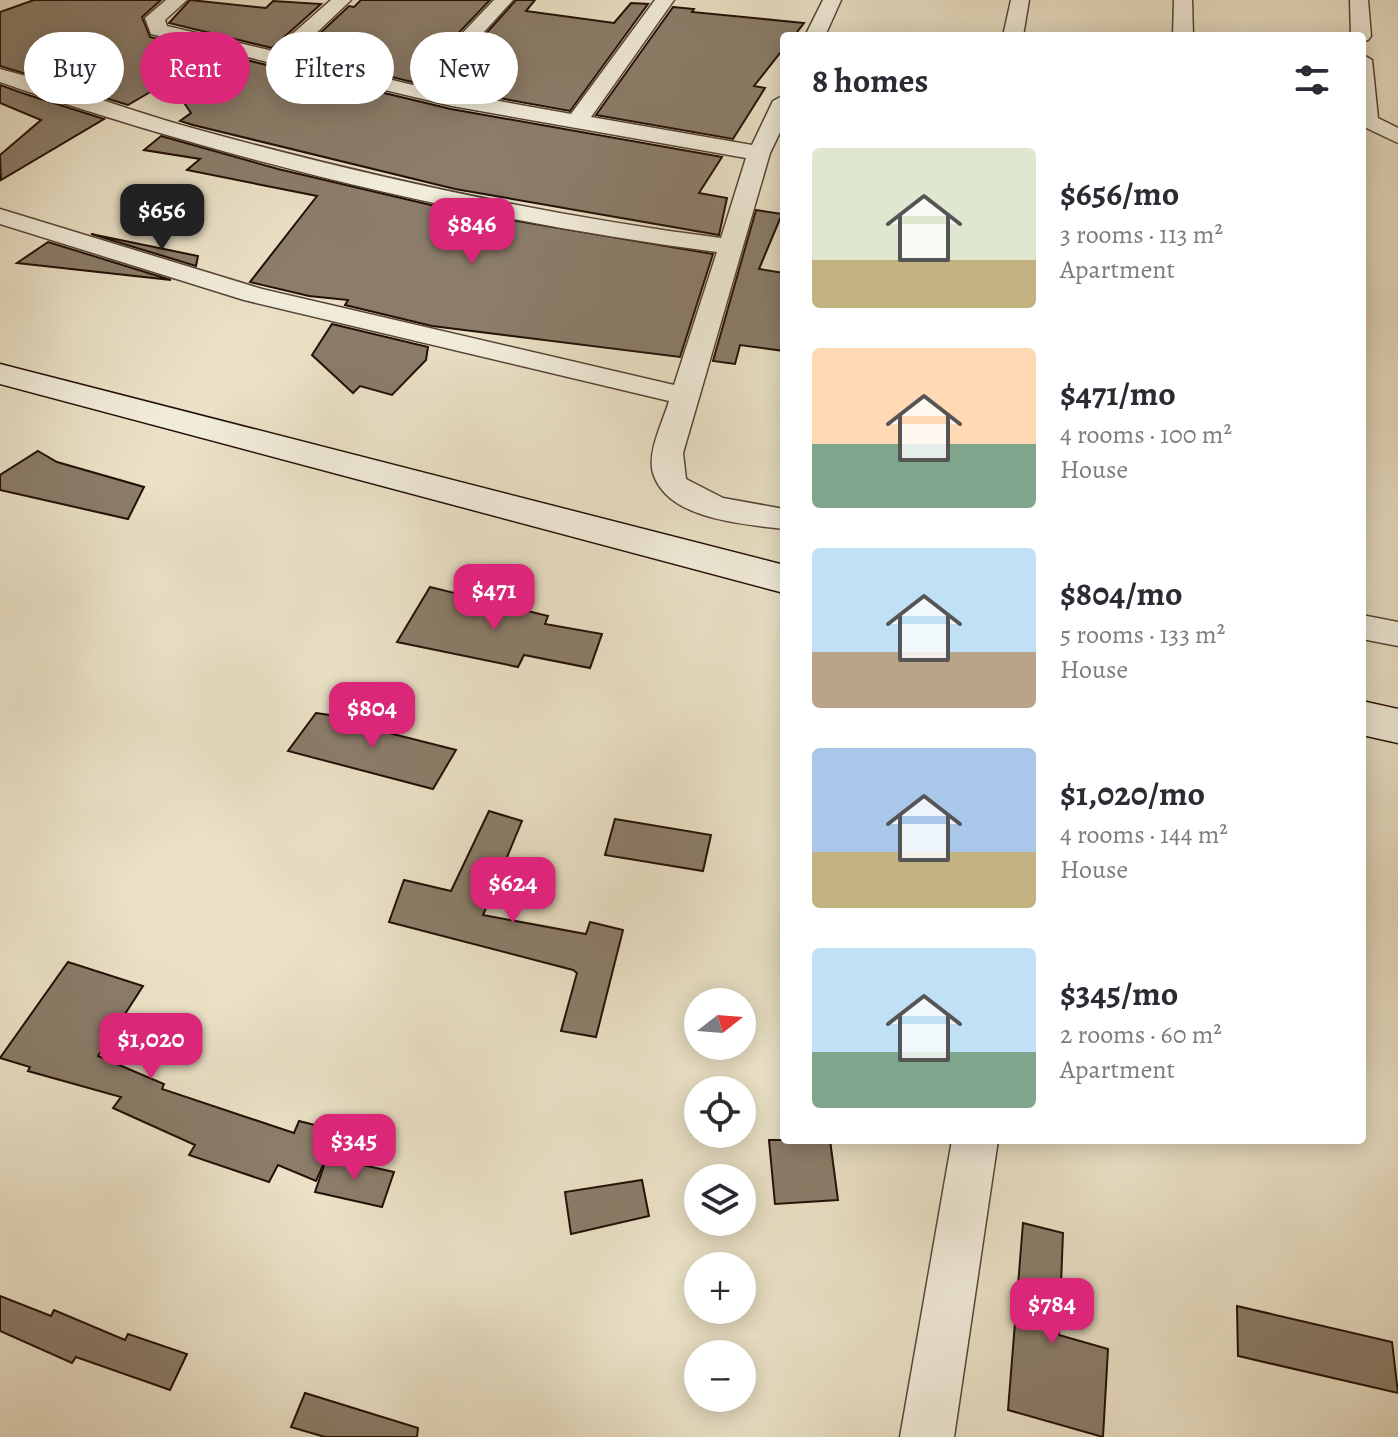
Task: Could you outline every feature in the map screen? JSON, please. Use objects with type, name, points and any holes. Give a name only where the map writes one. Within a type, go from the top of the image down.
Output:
[{"type":"main road","points":[[0,374],[780,578]]},
{"type":"main road","points":[[1366,719],[1398,726]]},
{"type":"street","points":[[178,0],[155,18],[158,30],[266,58]]},
{"type":"street","points":[[306,32],[342,0]]},
{"type":"street","points":[[474,32],[504,0]]},
{"type":"street","points":[[576,123],[665,0]]},
{"type":"street","points":[[817,32],[832,0]]},
{"type":"street","points":[[1014,32],[1020,0]]},
{"type":"street","points":[[1183,0],[1183,32]]},
{"type":"street","points":[[1359,0],[1361,32]]},
{"type":"street","points":[[0,75],[127,116],[404,191],[620,232],[729,246]]},
{"type":"street","points":[[1366,101],[1368,121],[1398,136]]},
{"type":"street","points":[[479,104],[759,153]]},
{"type":"street","points":[[780,109],[759,153],[668,453],[668,473],[677,488],[694,499],[727,509],[780,518]]},
{"type":"street","points":[[0,216],[225,288],[421,337],[683,396]]},
{"type":"street","points":[[1366,628],[1398,634]]},
{"type":"street","points":[[927,1437],[974,1144]]},
{"type":"building","points":[[34,0],[161,0],[142,17],[148,32],[140,32],[140,98],[128,105],[124,104],[124,32],[24,32],[24,73],[0,66],[0,12]]},
{"type":"building","points":[[190,0],[266,8],[273,1],[321,4],[290,32],[266,32],[266,47],[250,43],[250,32],[206,32],[169,23]]},
{"type":"building","points":[[361,0],[490,0],[460,32],[410,32],[410,82],[394,78],[394,32],[321,32],[349,6],[354,7]]},
{"type":"building","points":[[516,0],[535,0],[526,11],[614,23],[631,3],[648,4],[570,111],[518,102],[518,32],[487,32]]},
{"type":"building","points":[[673,7],[694,9],[692,12],[804,23],[797,32],[780,32],[780,53],[754,86],[765,88],[733,139],[596,115]]},
{"type":"building","points":[[250,61],[266,65],[266,104],[394,104],[394,95],[410,99],[410,104],[430,104],[722,157],[699,193],[727,198],[719,235],[455,189],[180,121],[191,113],[185,104],[250,104]]},
{"type":"building","points":[[0,85],[24,94],[24,104],[57,104],[104,119],[1,180],[0,155],[41,120],[0,103]]},
{"type":"building","points":[[161,136],[278,169],[452,210],[713,254],[680,357],[432,326],[345,305],[348,300],[309,296],[250,282],[317,196],[187,170],[200,159],[144,150]]},
{"type":"building","points":[[756,210],[780,214],[759,269],[780,272],[780,350],[740,345],[735,364],[713,361]]},
{"type":"building","points":[[91,234],[198,256],[196,266]]},
{"type":"building","points":[[48,242],[171,280],[17,263]]},
{"type":"building","points":[[332,324],[428,347],[426,360],[392,395],[360,386],[353,393],[312,355]]},
{"type":"building","points":[[38,451],[57,462],[144,487],[128,519],[0,490],[0,475]]},
{"type":"building","points":[[430,587],[548,616],[545,624],[602,634],[590,668],[524,655],[518,667],[397,642]]},
{"type":"building","points":[[316,713],[365,720],[361,726],[456,750],[433,789],[288,751]]},
{"type":"building","points":[[489,811],[522,821],[483,915],[586,934],[590,922],[623,930],[596,1037],[561,1031],[577,973],[573,970],[389,922],[404,880],[451,891]]},
{"type":"building","points":[[615,819],[711,835],[703,871],[605,855]]},
{"type":"building","points":[[68,962],[143,986],[98,1056],[164,1084],[162,1089],[294,1133],[299,1121],[338,1131],[316,1181],[278,1165],[269,1182],[189,1155],[195,1145],[113,1108],[121,1097],[28,1071],[30,1067],[0,1058]]},
{"type":"building","points":[[769,1140],[780,1140],[780,1144],[831,1144],[838,1200],[775,1204]]},
{"type":"building","points":[[327,1157],[394,1172],[382,1207],[315,1192]]},
{"type":"building","points":[[642,1180],[649,1216],[571,1234],[565,1192]]},
{"type":"building","points":[[1023,1223],[1063,1233],[1059,1335],[1108,1349],[1103,1437],[1008,1410]]},
{"type":"building","points":[[0,1296],[51,1316],[54,1310],[125,1340],[128,1334],[187,1354],[170,1390],[76,1357],[72,1363],[0,1331]]},
{"type":"building","points":[[1237,1306],[1392,1342],[1398,1393],[1238,1356]]},
{"type":"building","points":[[305,1393],[418,1428],[417,1437],[325,1437],[291,1427]]}]
